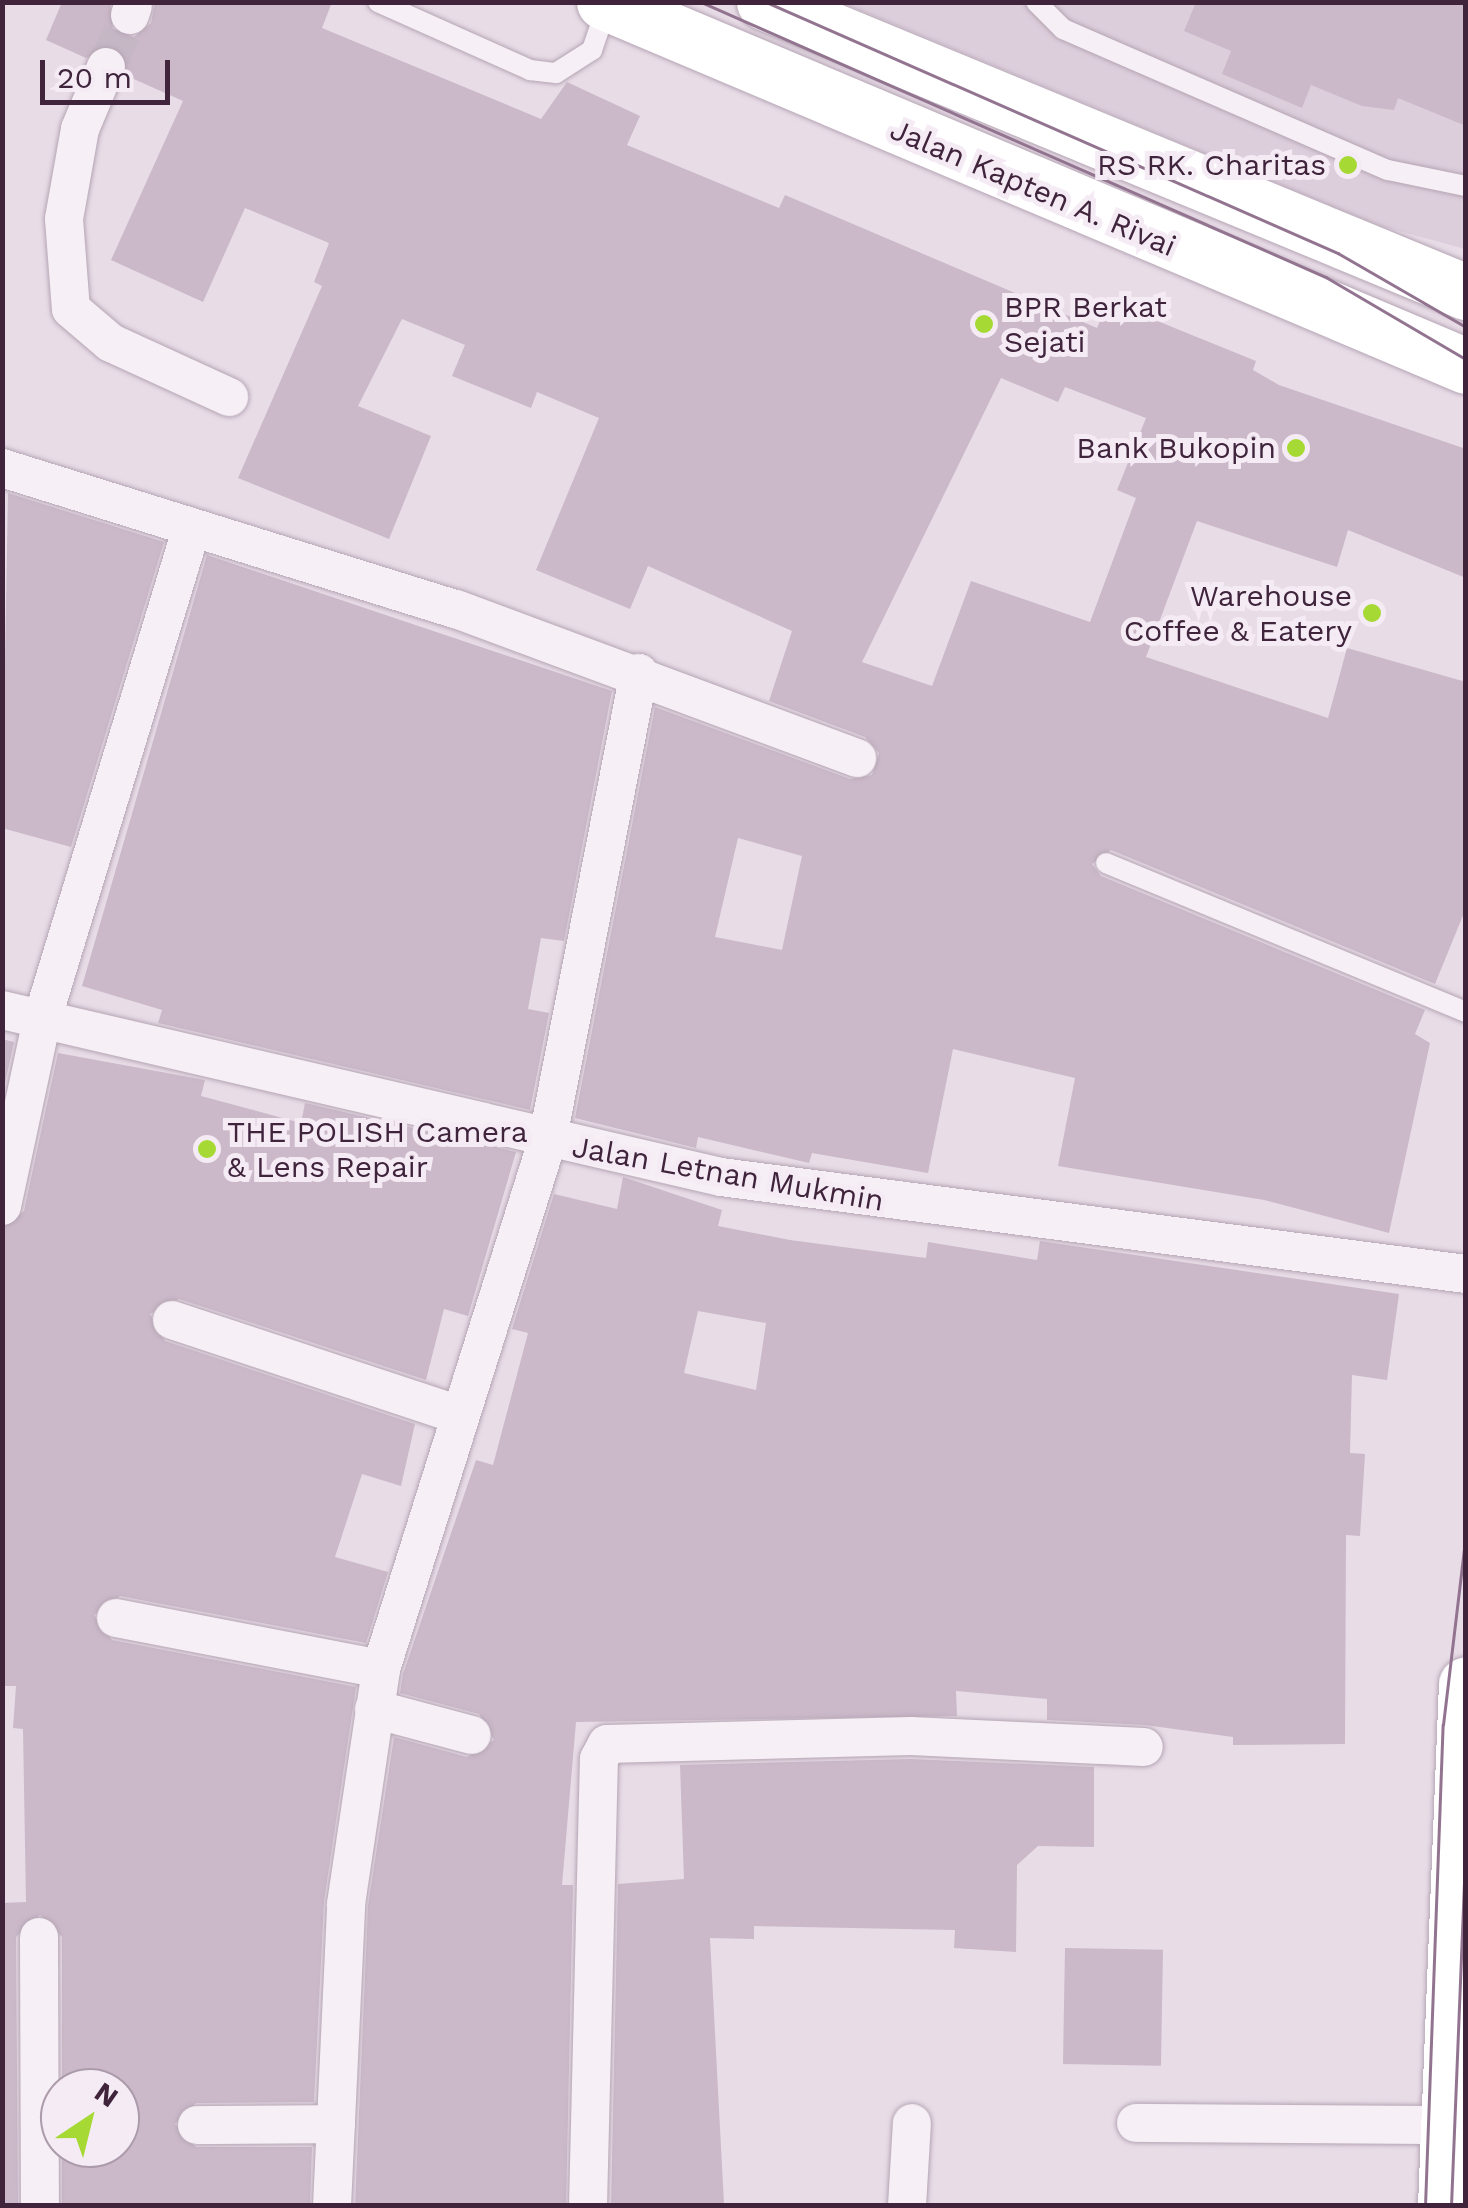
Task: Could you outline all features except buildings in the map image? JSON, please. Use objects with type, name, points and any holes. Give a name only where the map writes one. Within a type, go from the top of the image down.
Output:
[{"type":"main road","points":[[764,2],[1466,292]]},
{"type":"main road","name":"Jalan Kapten A. Rivai","points":[[606,3],[1466,366]]},
{"type":"main road","points":[[1445,2206],[1444,2125],[1466,1684]]},
{"type":"street","points":[[106,67],[80,129],[64,219],[71,309],[112,343],[228,397]]},
{"type":"street","points":[[2,468],[640,673],[858,758]]},
{"type":"street","points":[[2,1206],[42,1020],[192,527]]},
{"type":"street","points":[[332,2206],[346,1904],[381,1669],[547,1142],[640,673]]},
{"type":"street","name":"Jalan Letnan Mukmin","points":[[2,1010],[547,1142],[925,1207],[1466,1274]]},
{"type":"street","points":[[172,1320],[460,1416]]},
{"type":"street","points":[[116,1618],[381,1669]]},
{"type":"street","points":[[374,1709],[472,1734]]},
{"type":"street","points":[[588,2206],[599,1759],[607,1744],[911,1736],[1144,1747]]},
{"type":"street","points":[[40,1937],[40,2206]]},
{"type":"street","points":[[907,2206],[912,2122]]},
{"type":"street","points":[[1136,2123],[1444,2125]]},
{"type":"street","points":[[197,2125],[336,2124]]},
{"type":"lane","points":[[378,2],[530,70],[556,73],[592,50],[606,3]]},
{"type":"lane","points":[[1036,2],[1062,29],[1388,170],[1466,186]]},
{"type":"lane","points":[[1106,864],[1466,1012]]},
{"type":"shaded area","name":"RS RK. Charitas","points":[[843,3],[1465,3],[1465,249],[1380,226]]},
{"type":"tunnel","points":[[106,67],[130,15]]},
{"type":"tram line","points":[[701,2],[1326,277],[1466,359]]},
{"type":"tram line","points":[[766,2],[1338,253],[1466,327]]},
{"type":"tram line","points":[[1425,2206],[1443,1725],[1466,1532]]},
{"type":"tram line","points":[[1451,2206],[1466,1838]]},
{"type":"place","name":"RS RK. Charitas","points":[[1348,165]]},
{"type":"place","name":"BPR Berkat Sejati","points":[[984,324]]},
{"type":"place","name":"Bank Bukopin","points":[[1296,448]]},
{"type":"place","name":"Warehouse Coffee & Eatery","points":[[1372,613]]},
{"type":"place","name":"THE POLISH Camera & Lens Repair","points":[[207,1149]]}]
